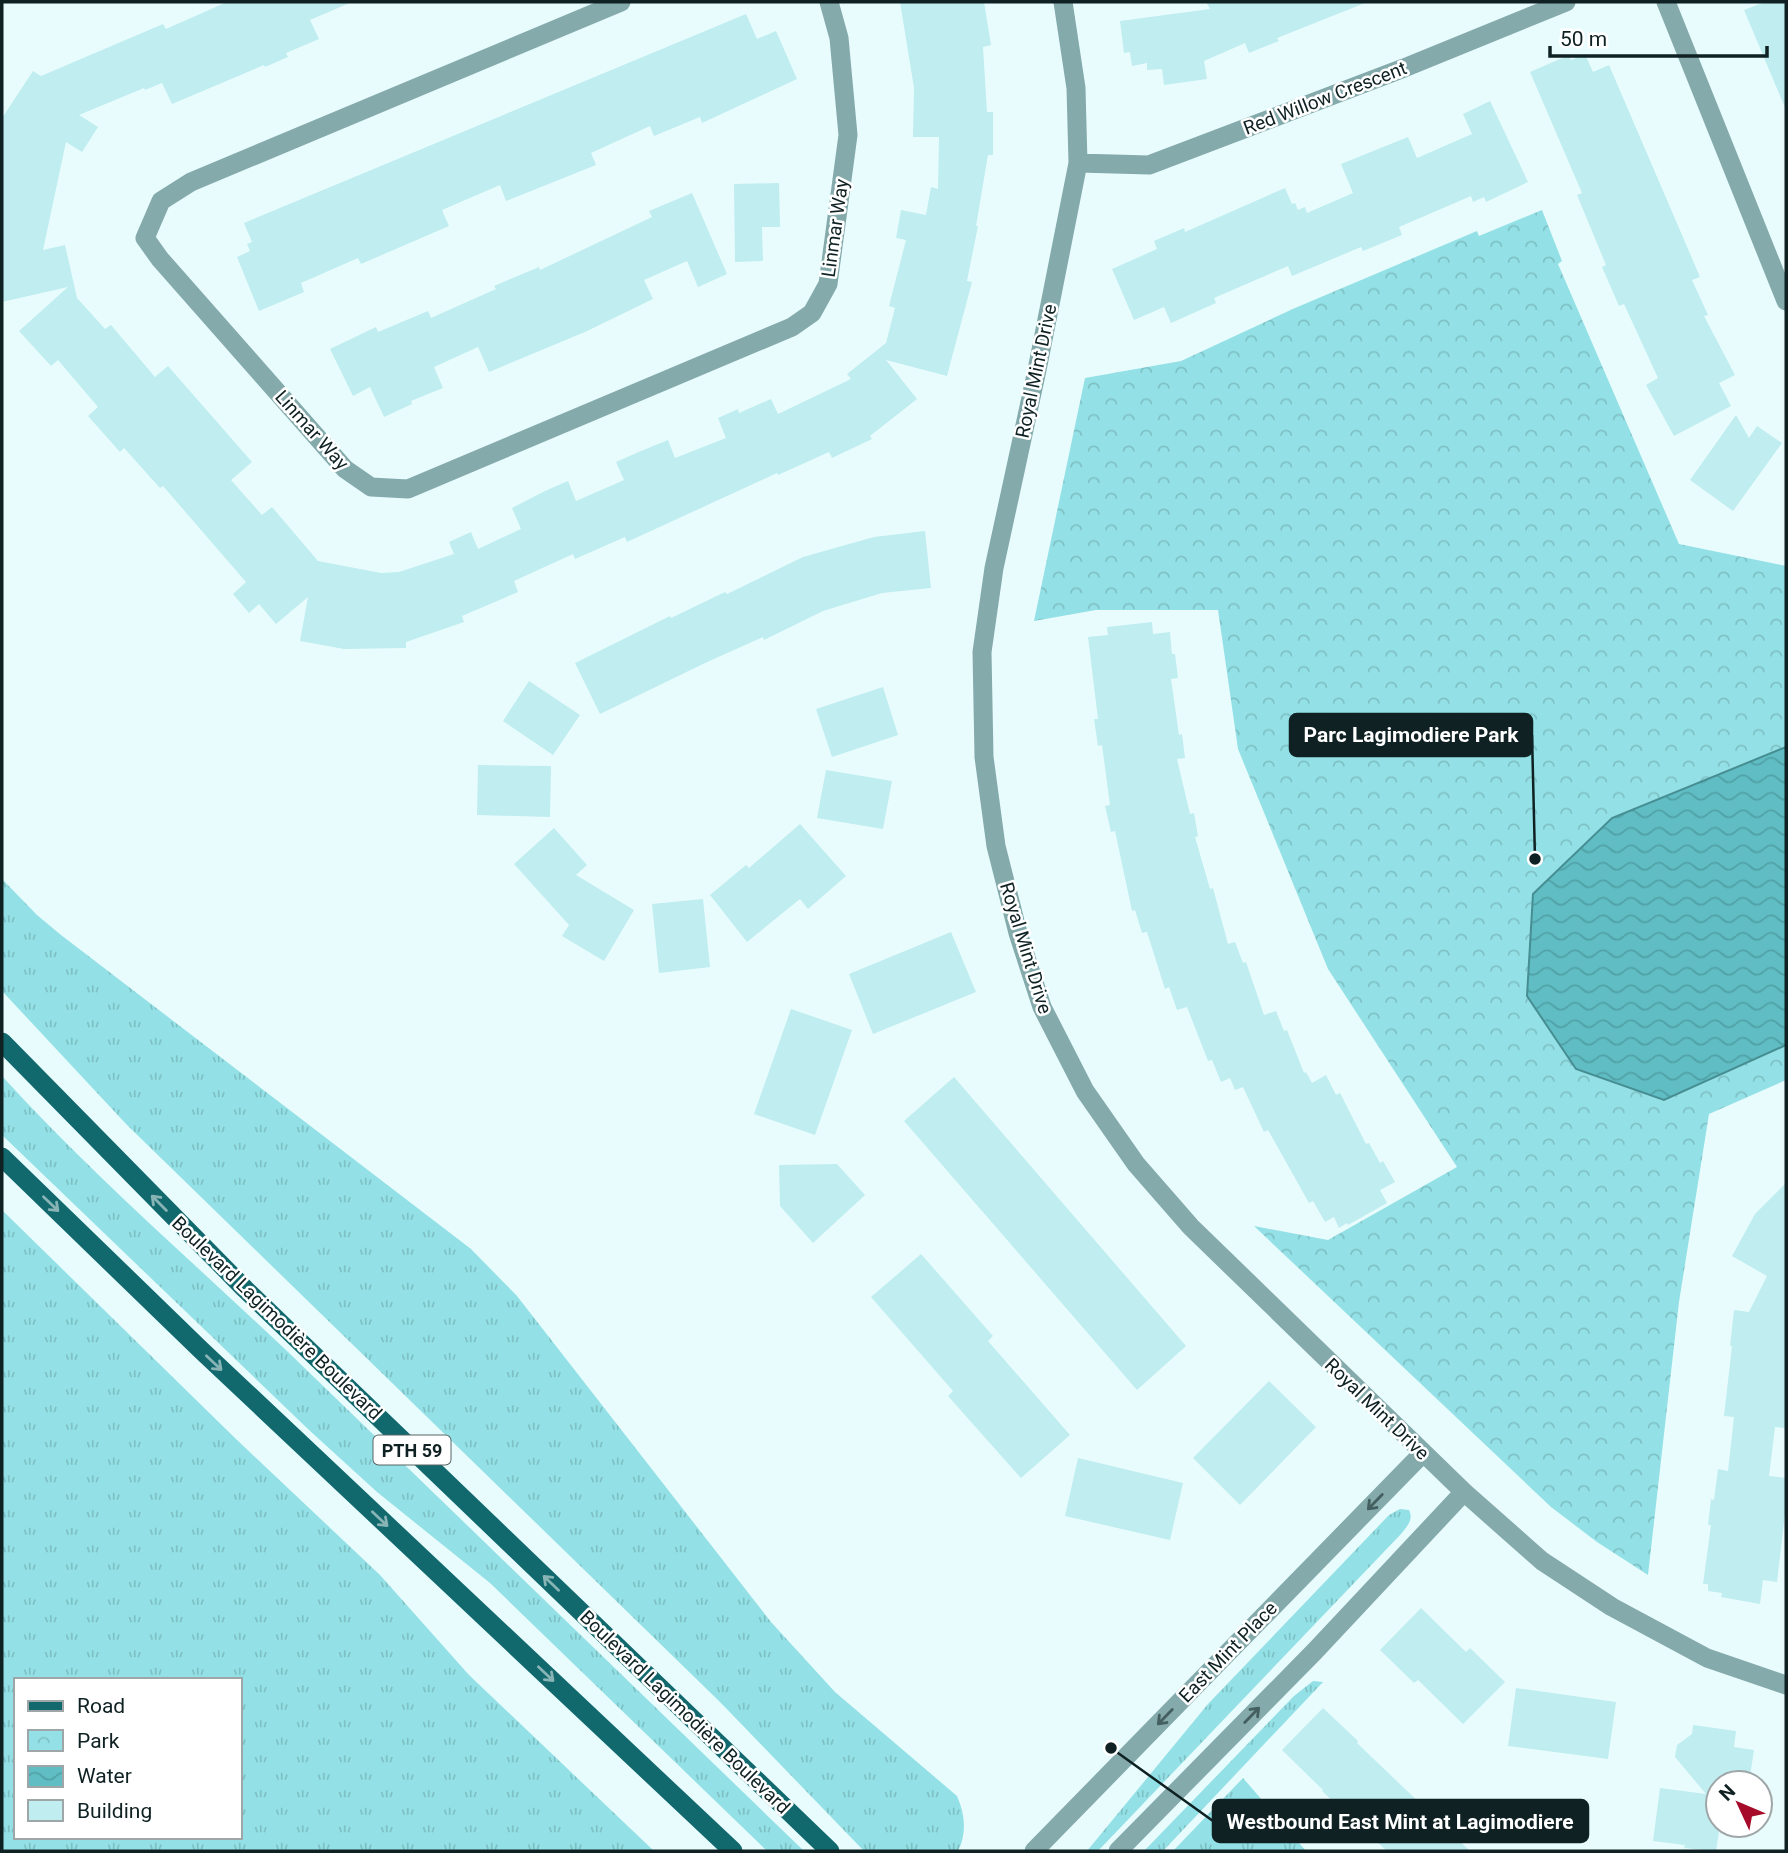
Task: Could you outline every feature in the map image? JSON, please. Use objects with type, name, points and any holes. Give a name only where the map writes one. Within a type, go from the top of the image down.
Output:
[{"type":"main road","name":"Boulevard Lagimodière Boulevard","points":[[2,1042],[245,1289],[830,1851]]},
{"type":"main road","points":[[2,1157],[201,1350],[733,1851]]},
{"type":"street","name":"Linmar Way","points":[[621,2],[191,182],[161,201],[145,238],[160,259],[345,469],[371,487],[408,489],[792,327],[812,313],[828,284],[848,135],[839,38],[829,2]]},
{"type":"street","name":"Royal Mint Drive","points":[[1063,2],[1076,88],[1077,163],[1037,370],[993,568],[982,652],[986,770],[996,846],[1018,933],[1042,1007],[1085,1091],[1136,1164],[1191,1227],[1464,1492],[1542,1561],[1612,1607],[1707,1658],[1786,1685]]},
{"type":"street","name":"Red Willow Crescent","points":[[1077,163],[1149,165],[1404,68],[1566,2]]},
{"type":"street","points":[[1666,2],[1786,301]]},
{"type":"street","name":"East Mint Place","points":[[1034,1851],[1423,1453]]},
{"type":"street","points":[[1118,1851],[1315,1651],[1464,1492]]},
{"type":"green space","points":[[1542,210],[1562,261],[1558,264],[1679,544],[1786,566],[1786,1080],[1709,1114],[1679,1302],[1648,1575],[1597,1542],[1551,1507],[1254,1226],[1328,1240],[1457,1167],[1328,969],[1238,749],[1218,610],[1096,610],[1034,621],[1085,378],[1181,361],[1295,308],[1477,231],[1479,236]]},
{"type":"green space","points":[[2,879],[61,935],[471,1249],[517,1296],[771,1622],[835,1692],[957,1796],[964,1824],[958,1851],[864,1851],[719,1701],[127,1125],[2,991]]},
{"type":"green space","points":[[2,1076],[106,1182],[287,1351],[804,1851],[767,1851],[490,1583],[377,1492],[309,1430],[2,1135]]},
{"type":"green space","points":[[2,1210],[236,1439],[380,1575],[469,1675],[654,1851],[2,1851]]},
{"type":"green space","points":[[1400,1509],[1409,1510],[1411,1517],[1401,1534],[1098,1851],[1087,1851],[1208,1704],[1389,1515]]},
{"type":"green space","points":[[1313,1681],[1323,1682],[1163,1851],[1144,1851],[1294,1696]]},
{"type":"green space","points":[[1243,1778],[1306,1851],[1173,1851]]},
{"type":"water","points":[[1786,747],[1786,1045],[1664,1100],[1576,1069],[1527,996],[1533,894],[1612,818]]},
{"type":"building","points":[[227,2],[352,2],[310,20],[319,39],[286,53],[288,57],[265,67],[264,65],[172,104],[162,83],[79,115],[98,127],[82,152],[66,142],[43,250],[65,245],[77,298],[105,329],[111,325],[155,377],[168,366],[252,462],[231,480],[262,515],[272,507],[318,561],[381,573],[399,572],[454,554],[449,542],[471,532],[478,549],[521,529],[512,508],[545,491],[568,481],[576,501],[624,480],[616,462],[668,440],[675,458],[726,438],[718,418],[738,409],[739,413],[771,399],[778,414],[851,379],[847,374],[886,343],[895,308],[889,306],[906,240],[896,238],[901,210],[926,215],[931,187],[938,189],[939,137],[913,137],[914,88],[900,2],[984,2],[991,45],[983,47],[987,112],[993,112],[993,155],[988,155],[976,226],[967,281],[972,282],[947,376],[886,360],[917,399],[870,436],[872,439],[832,458],[829,452],[778,475],[777,473],[627,542],[625,537],[575,559],[573,554],[514,581],[518,592],[462,616],[464,622],[406,642],[406,648],[344,649],[300,641],[308,597],[276,624],[259,604],[249,613],[233,594],[246,582],[163,486],[160,488],[124,448],[120,452],[88,416],[98,407],[58,360],[51,366],[19,331],[68,287],[2,302],[2,118],[33,71],[41,76],[163,24],[166,29]]},
{"type":"building","points":[[1206,2],[1365,3],[1277,38],[1279,41],[1249,53],[1245,43],[1204,61],[1207,79],[1164,85],[1162,69],[1147,70],[1147,63],[1132,66],[1130,52],[1124,53],[1120,21],[1210,9]]},
{"type":"building","points":[[1765,2],[1786,2],[1786,110],[1744,10]]},
{"type":"building","points":[[746,14],[757,39],[776,31],[797,79],[702,123],[700,117],[654,136],[650,126],[591,153],[596,165],[506,201],[500,185],[442,210],[449,226],[361,264],[358,258],[301,283],[304,292],[259,311],[237,257],[250,251],[247,244],[252,242],[244,223]]},
{"type":"building","points":[[1585,54],[1593,72],[1609,65],[1700,277],[1692,280],[1708,315],[1704,316],[1735,375],[1719,383],[1731,406],[1674,436],[1646,385],[1658,378],[1624,304],[1619,306],[1602,267],[1606,265],[1577,195],[1582,193],[1530,72],[1569,55],[1571,60]]},
{"type":"building","points":[[1490,101],[1528,182],[1486,202],[1484,197],[1473,202],[1471,196],[1399,227],[1402,235],[1363,251],[1361,247],[1292,276],[1288,266],[1214,298],[1216,303],[1171,323],[1164,307],[1134,320],[1112,269],[1157,249],[1154,241],[1184,228],[1185,232],[1285,188],[1292,204],[1295,203],[1298,210],[1305,207],[1307,213],[1353,193],[1341,164],[1408,137],[1417,158],[1472,134],[1463,114]]},
{"type":"building","points":[[779,183],[780,227],[762,227],[763,261],[735,262],[734,184]]},
{"type":"building","points":[[692,193],[727,274],[698,287],[687,261],[644,280],[653,299],[585,332],[489,372],[478,347],[434,367],[443,388],[411,401],[412,404],[384,417],[370,387],[353,396],[330,349],[376,327],[378,332],[428,311],[431,318],[496,289],[494,286],[539,267],[540,270],[652,217],[649,211]]},
{"type":"building","points":[[1736,415],[1749,438],[1757,426],[1782,443],[1733,511],[1690,480]]},
{"type":"building","points":[[925,531],[931,588],[882,593],[823,611],[764,640],[763,637],[705,663],[600,714],[575,663],[670,616],[671,618],[725,592],[727,594],[803,557],[874,537]]},
{"type":"building","points":[[1152,622],[1153,634],[1170,632],[1178,678],[1171,679],[1185,758],[1177,759],[1190,814],[1194,813],[1198,836],[1195,837],[1210,889],[1213,888],[1228,944],[1235,942],[1243,963],[1246,962],[1264,1015],[1276,1011],[1284,1031],[1287,1030],[1304,1073],[1306,1072],[1312,1083],[1326,1075],[1336,1095],[1340,1093],[1366,1144],[1369,1143],[1380,1163],[1383,1161],[1395,1182],[1380,1190],[1387,1203],[1339,1228],[1334,1217],[1325,1222],[1313,1201],[1309,1203],[1268,1130],[1264,1132],[1243,1087],[1235,1090],[1230,1078],[1221,1082],[1212,1060],[1208,1061],[1187,1007],[1177,1010],[1169,987],[1165,989],[1147,932],[1142,933],[1135,910],[1132,911],[1115,831],[1111,832],[1105,806],[1110,805],[1102,745],[1098,746],[1094,719],[1098,719],[1088,637],[1108,635],[1107,627]]},
{"type":"building","points":[[529,681],[580,715],[553,755],[503,721]]},
{"type":"building","points":[[883,687],[898,735],[832,757],[816,709]]},
{"type":"building","points":[[478,765],[551,766],[550,817],[477,815]]},
{"type":"building","points":[[826,770],[892,781],[883,829],[817,818]]},
{"type":"building","points":[[800,824],[846,876],[808,909],[800,899],[747,942],[710,895],[746,865],[749,868]]},
{"type":"building","points":[[554,828],[587,865],[576,875],[634,910],[604,961],[562,936],[569,925],[514,864]]},
{"type":"building","points":[[703,899],[710,967],[659,973],[652,904]]},
{"type":"building","points":[[951,932],[976,992],[873,1034],[849,974]]},
{"type":"building","points":[[791,1009],[852,1030],[815,1135],[754,1114]]},
{"type":"building","points":[[954,1077],[1186,1346],[1137,1390],[904,1121]]},
{"type":"building","points":[[837,1164],[865,1195],[813,1243],[780,1206],[779,1165]]},
{"type":"building","points":[[1786,1183],[1786,1428],[1775,1427],[1769,1476],[1786,1478],[1786,1505],[1777,1582],[1763,1580],[1760,1604],[1721,1597],[1722,1593],[1708,1591],[1708,1584],[1703,1584],[1711,1525],[1708,1525],[1711,1499],[1714,1500],[1718,1469],[1728,1471],[1734,1417],[1724,1416],[1734,1310],[1749,1312],[1767,1276],[1732,1256],[1755,1214]]},
{"type":"building","points":[[921,1254],[993,1336],[988,1341],[1070,1435],[1021,1478],[948,1396],[953,1391],[871,1297]]},
{"type":"building","points":[[1269,1381],[1316,1427],[1240,1505],[1193,1458]]},
{"type":"building","points":[[1078,1458],[1183,1483],[1170,1540],[1065,1516]]},
{"type":"building","points":[[1421,1608],[1466,1652],[1470,1648],[1505,1682],[1463,1724],[1418,1680],[1414,1683],[1380,1650]]},
{"type":"building","points":[[1516,1688],[1616,1702],[1608,1759],[1508,1746]]},
{"type":"building","points":[[1323,1708],[1470,1851],[1387,1851],[1322,1791],[1282,1750]]},
{"type":"building","points":[[1693,1725],[1736,1731],[1734,1747],[1754,1750],[1751,1769],[1704,1769],[1704,1792],[1675,1757],[1677,1745],[1692,1734]]},
{"type":"building","points":[[1660,1788],[1704,1794],[1704,1839],[1718,1839],[1716,1851],[1653,1841]]},
{"type":"place","name":"Parc Lagimodiere Park","points":[[1535,859]]},
{"type":"place","name":"Westbound East Mint at Lagimodiere","points":[[1111,1748]]}]
